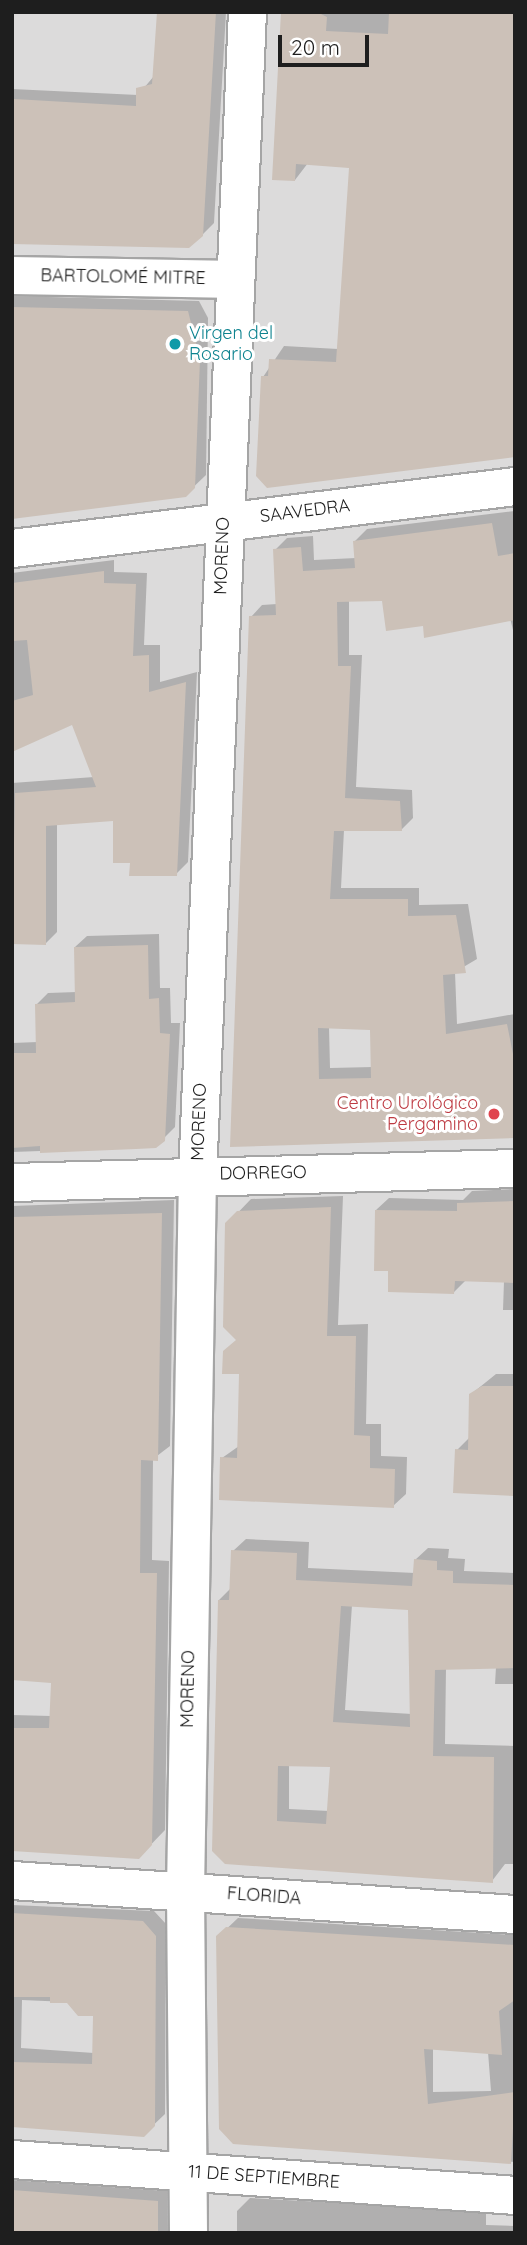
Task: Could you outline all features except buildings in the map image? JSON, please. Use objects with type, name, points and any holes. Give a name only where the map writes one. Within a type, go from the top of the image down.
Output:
[{"type":"street","name":"MORENO","points":[[188,2233],[185,1891],[197,1175],[233,279],[247,12]]},
{"type":"street","name":"BARTOLOMÉ MITRE","points":[[12,275],[233,279]]},
{"type":"street","name":"SAAVEDRA","points":[[12,548],[515,486]]},
{"type":"street","name":"DORREGO","points":[[12,1182],[515,1168]]},
{"type":"street","name":"FLORIDA","points":[[12,1880],[515,1914]]},
{"type":"street","name":"11 DE SEPTIEMBRE","points":[[12,2159],[515,2195]]},
{"type":"shaded area","points":[[12,12],[515,12],[515,2233],[12,2233]]},
{"type":"place","name":"Virgen del Rosario","points":[[175,344]]},
{"type":"place","name":"Centro Urológico Pergamino","points":[[494,1114]]}]
